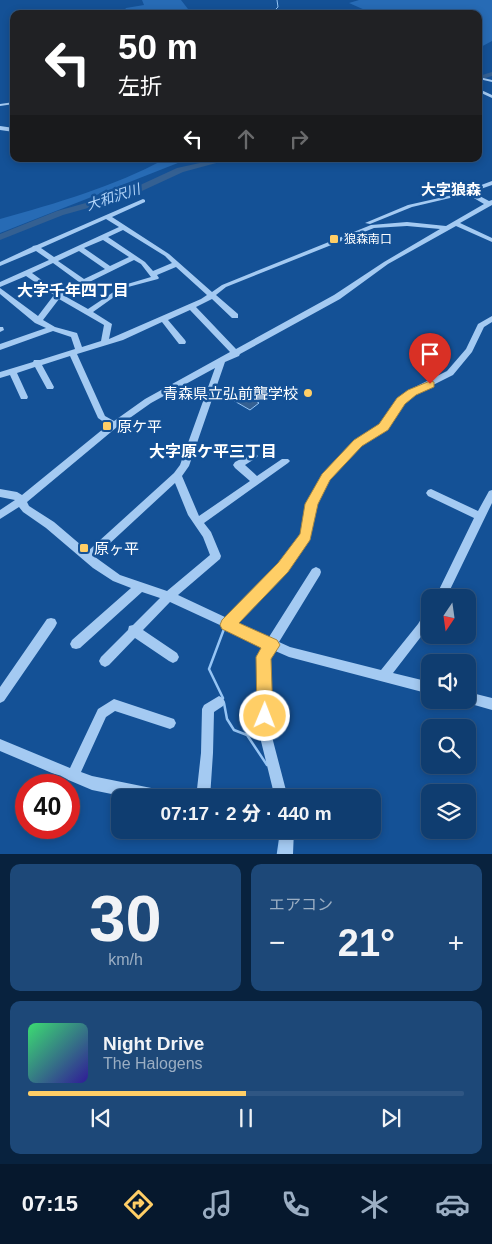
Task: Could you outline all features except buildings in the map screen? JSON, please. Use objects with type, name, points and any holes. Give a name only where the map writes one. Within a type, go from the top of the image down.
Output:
[{"type":"street","points":[[372,226],[368,223],[410,206],[467,192],[492,183]]},
{"type":"street","points":[[467,192],[490,203]]},
{"type":"street","points":[[0,264],[35,247],[143,202]]},
{"type":"street","points":[[0,515],[20,502],[114,425],[154,398],[236,354],[349,289],[386,263],[490,203]]},
{"type":"street","points":[[106,217],[166,255],[235,316]]},
{"type":"street","points":[[455,223],[492,240]]},
{"type":"street","points":[[0,375],[105,342],[192,306],[213,296],[224,286],[372,226],[407,224],[448,228]]},
{"type":"street","points":[[0,286],[122,228]]},
{"type":"street","points":[[89,312],[126,286],[156,278],[144,263],[103,237]]},
{"type":"street","points":[[35,247],[84,282]]},
{"type":"street","points":[[79,248],[110,269]]},
{"type":"street","points":[[38,321],[58,295],[134,257]]},
{"type":"street","points":[[152,274],[177,264]]},
{"type":"street","points":[[27,273],[58,295],[108,324],[105,342]]},
{"type":"street","points":[[0,290],[38,321],[51,329],[74,335],[76,350],[102,418],[114,425]]},
{"type":"street","points":[[0,304],[10,299]]},
{"type":"street","points":[[192,306],[236,354]]},
{"type":"street","points":[[163,318],[182,342]]},
{"type":"street","points":[[227,625],[283,568],[306,536],[312,504],[326,477],[358,443],[384,427],[401,401],[412,392],[450,373],[469,350],[481,326],[492,318]]},
{"type":"street","points":[[0,347],[51,329]]},
{"type":"street","points":[[37,362],[50,387]]},
{"type":"street","points":[[88,557],[178,476],[192,446],[221,362]]},
{"type":"street","points":[[12,371],[24,397]]},
{"type":"street","points":[[253,456],[238,465],[255,480]]},
{"type":"street","points":[[198,522],[255,480],[286,462]]},
{"type":"street","points":[[105,661],[133,630],[216,556],[207,535],[198,522],[178,476]]},
{"type":"street","points":[[0,492],[17,496],[26,509],[50,525],[88,557],[117,578],[169,596],[227,625],[289,652],[421,685]]},
{"type":"street","points":[[431,493],[479,516]]},
{"type":"street","points":[[445,589],[478,525],[479,516],[492,494]]},
{"type":"street","points":[[280,789],[265,733],[263,657],[316,572]]},
{"type":"street","points":[[76,644],[141,586]]},
{"type":"street","points":[[0,697],[52,623]]},
{"type":"street","points":[[384,675],[421,629]]},
{"type":"street","points":[[133,630],[172,657]]},
{"type":"street","points":[[476,700],[492,704]]},
{"type":"street","points":[[204,789],[208,754],[208,709],[219,702]]},
{"type":"street","points":[[74,774],[102,713],[114,705],[170,723]]},
{"type":"street","points":[[0,746],[68,774]]},
{"type":"street","points":[[80,779],[122,789]]},
{"type":"street","points":[[286,854],[287,839]]},
{"type":"shaded area","points":[[142,0],[181,0],[188,9],[125,10],[126,8],[144,5]]},
{"type":"shaded area","points":[[359,0],[492,0],[492,41],[482,46],[482,10],[365,10],[349,3]]},
{"type":"shaded area","points":[[159,162],[180,162],[0,233],[0,219],[105,186]]},
{"type":"shaded area","points":[[241,391],[259,403],[250,410],[231,399]]},
{"type":"waterway","points":[[275,10],[278,7],[277,0]]},
{"type":"waterway","name":"大和沢川","points":[[482,77],[492,74]]},
{"type":"waterway","name":"大和沢川","points":[[0,237],[60,213],[128,194],[180,170],[214,162]]},
{"type":"waterway","points":[[223,698],[209,669],[224,629]]},
{"type":"waterway","points":[[224,703],[227,719],[234,730],[247,735],[267,765]]},
{"type":"waterway","points":[[278,854],[280,840]]},
{"type":"place","name":"狼森南口","points":[[334,239]]},
{"type":"place","name":"青森県立弘前聾学校","points":[[308,393]]},
{"type":"place","name":"原ケ平","points":[[107,426]]},
{"type":"place","name":"原ヶ平","points":[[84,548]]},
{"type":"district","name":"大字狼森","points":[[451,189]]},
{"type":"district","name":"大字千年四丁目","points":[[73,290]]},
{"type":"district","name":"大字原ケ平三丁目","points":[[213,451]]},
{"type":"route","points":[[265,716],[263,657],[272,645],[227,625],[234,615],[283,568],[306,536],[312,504],[319,486],[326,477],[358,443],[384,427],[401,401],[412,392],[430,384]]}]
